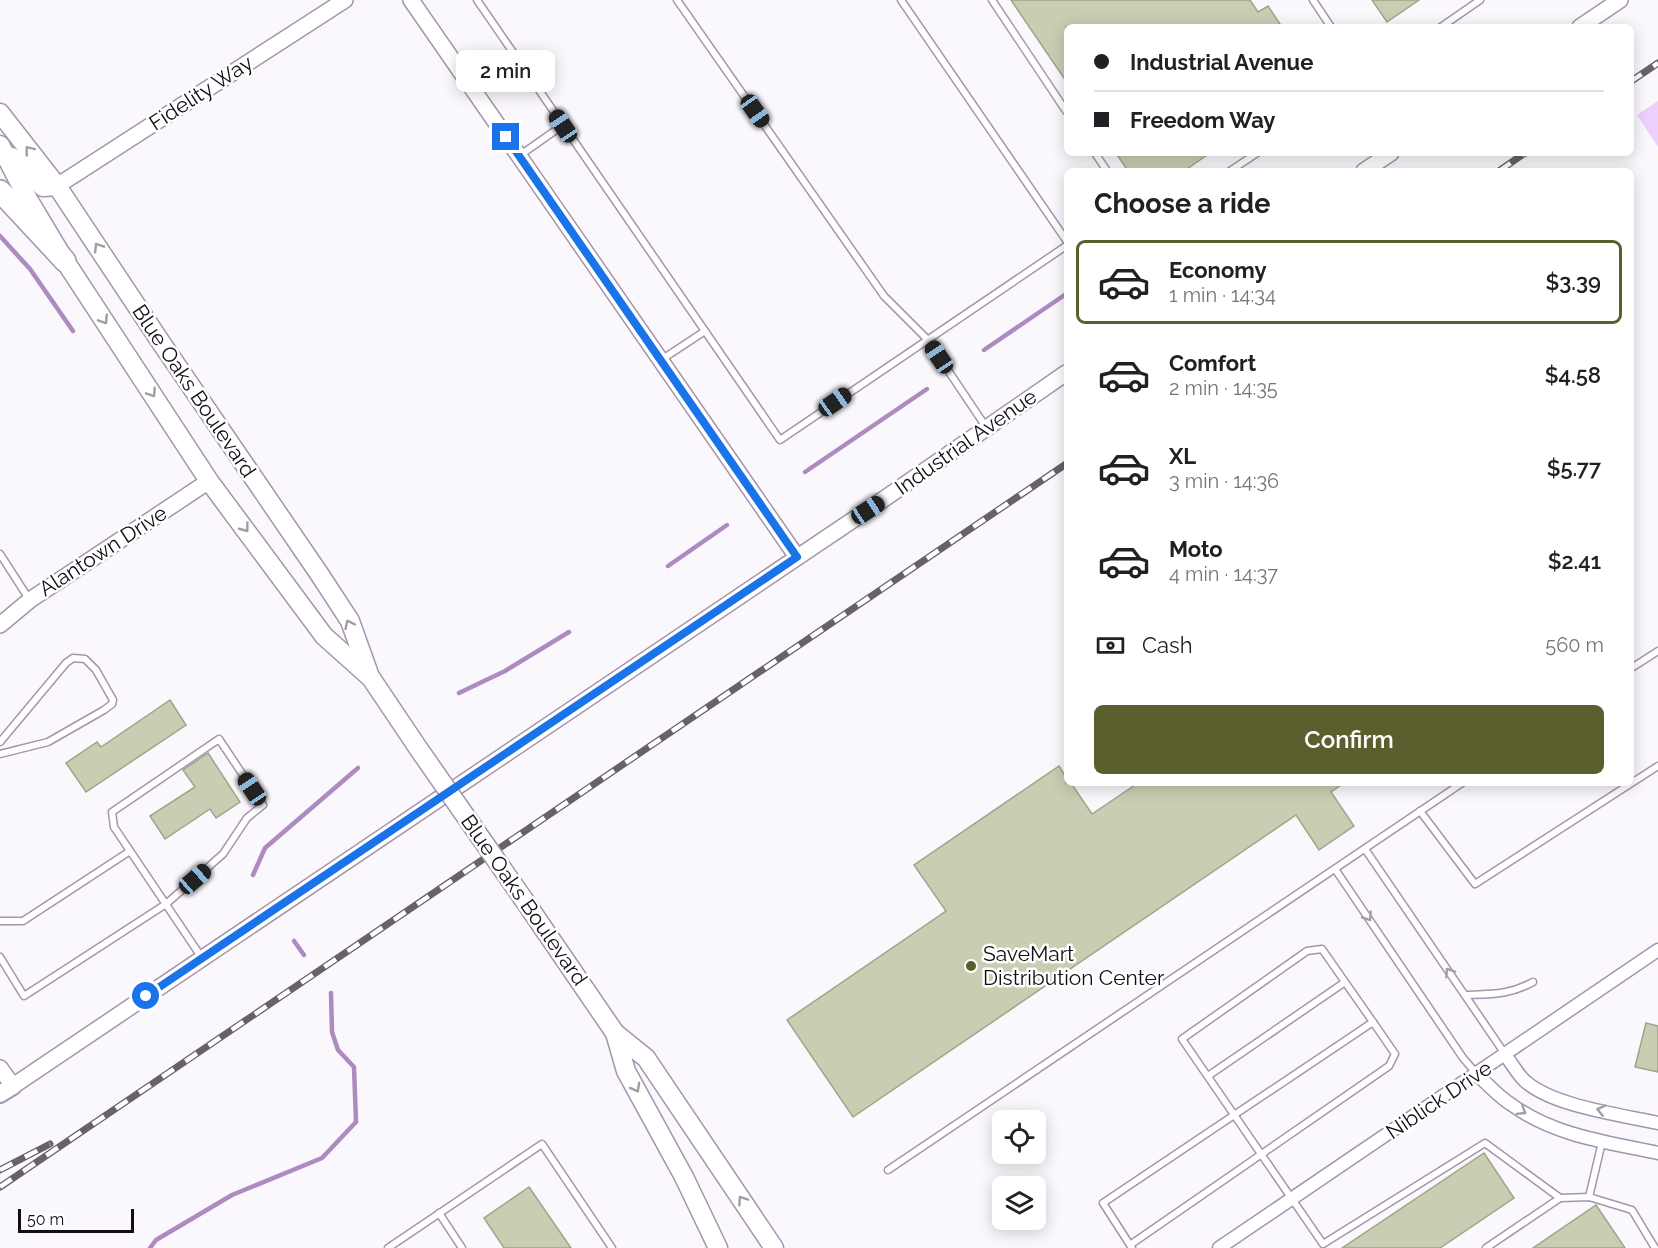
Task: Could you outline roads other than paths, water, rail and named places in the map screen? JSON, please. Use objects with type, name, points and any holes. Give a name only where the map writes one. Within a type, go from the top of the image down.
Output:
[{"type":"highway","points":[[0,191],[65,261]]},
{"type":"main road","name":"Blue Oaks Boulevard","points":[[0,113],[57,186],[350,621],[371,678],[418,748],[615,1033],[646,1058],[774,1248]]},
{"type":"main road","name":"Blue Oaks Boulevard","points":[[1,146],[29,201],[65,261],[209,481],[324,636],[371,678]]},
{"type":"main road","points":[[1,146],[43,187],[57,186]]},
{"type":"main road","name":"Blue Oaks Boulevard","points":[[615,1033],[626,1071],[684,1177],[718,1248]]},
{"type":"street","name":"Fidelity Way","points":[[57,186],[345,0]]},
{"type":"street","points":[[411,0],[797,557]]},
{"type":"street","points":[[1584,24],[1620,0]]},
{"type":"street","points":[[1368,168],[1386,156]]},
{"type":"street","name":"Industrial Avenue","points":[[6,1090],[1064,374]]},
{"type":"street","name":"Alantown Drive","points":[[0,625],[30,600],[209,481]]},
{"type":"street","name":"Niblick Drive","points":[[1219,1248],[1658,950]]},
{"type":"street","points":[[1505,1055],[1526,1082],[1556,1098],[1658,1123]]},
{"type":"street","points":[[0,1068],[6,1090]]},
{"type":"street","points":[[1477,1074],[1511,1105],[1534,1119],[1564,1132],[1658,1154]]},
{"type":"lane","points":[[477,0],[780,440],[1064,247]]},
{"type":"lane","points":[[677,0],[884,296],[927,339],[987,428]]},
{"type":"lane","points":[[901,0],[1064,237]]},
{"type":"lane","points":[[992,0],[1064,108]]},
{"type":"lane","points":[[1313,0],[1329,24]]},
{"type":"lane","points":[[1445,24],[1480,0]]},
{"type":"lane","points":[[519,156],[563,126]]},
{"type":"lane","points":[[1234,168],[1252,156]]},
{"type":"lane","points":[[661,360],[705,331]]},
{"type":"lane","points":[[0,554],[30,600]]},
{"type":"lane","points":[[1634,666],[1658,651]]},
{"type":"lane","points":[[0,742],[66,663],[73,658],[85,659],[96,670],[113,700],[112,704],[104,710],[48,742],[0,754]]},
{"type":"lane","points":[[0,957],[24,996],[166,904],[224,854],[247,818],[263,805],[219,739],[112,812],[114,827],[166,904],[202,958]]},
{"type":"lane","points":[[1634,781],[1658,766]]},
{"type":"lane","points":[[888,1170],[1458,786]]},
{"type":"lane","points":[[1420,811],[1475,884],[1627,786]]},
{"type":"lane","points":[[1365,849],[1505,1055]]},
{"type":"lane","points":[[0,921],[23,921],[130,851]]},
{"type":"lane","points":[[1335,869],[1463,1058],[1477,1074]]},
{"type":"lane","points":[[1373,1022],[1234,1116],[1103,1203],[1131,1246],[1261,1153],[1389,1066],[1395,1054],[1346,981],[1322,949],[1307,951],[1182,1039],[1234,1116],[1261,1153],[1320,1246],[1485,1143],[1560,1198]]},
{"type":"lane","points":[[1208,1076],[1346,981]]},
{"type":"lane","points":[[1465,995],[1507,994],[1533,982]]},
{"type":"lane","points":[[1589,1197],[1602,1141]]},
{"type":"lane","points":[[388,1248],[542,1144],[612,1248]]},
{"type":"lane","points":[[1486,1248],[1560,1198],[1589,1197],[1632,1210],[1655,1248]]},
{"type":"lane","points":[[439,1213],[462,1248]]},
{"type":"waterway","points":[[0,236],[30,269],[73,331]]},
{"type":"waterway","points":[[984,350],[1064,295]]},
{"type":"waterway","points":[[805,472],[927,389]]},
{"type":"waterway","points":[[668,566],[727,525]]},
{"type":"waterway","points":[[459,693],[505,671],[569,632]]},
{"type":"waterway","points":[[253,875],[265,848],[358,768]]},
{"type":"waterway","points":[[294,941],[304,955]]},
{"type":"waterway","points":[[150,1248],[156,1240],[232,1195],[322,1158],[356,1122],[354,1067],[338,1050],[332,1032],[331,993]]},
{"type":"railway","points":[[1634,79],[1658,63]]},
{"type":"railway","points":[[1503,168],[1521,156]]},
{"type":"railway","points":[[0,1187],[1064,465]]},
{"type":"railway","points":[[0,1170],[50,1144]]},
{"type":"place","name":"SaveMart Distribution Center","points":[[971,966]]}]
